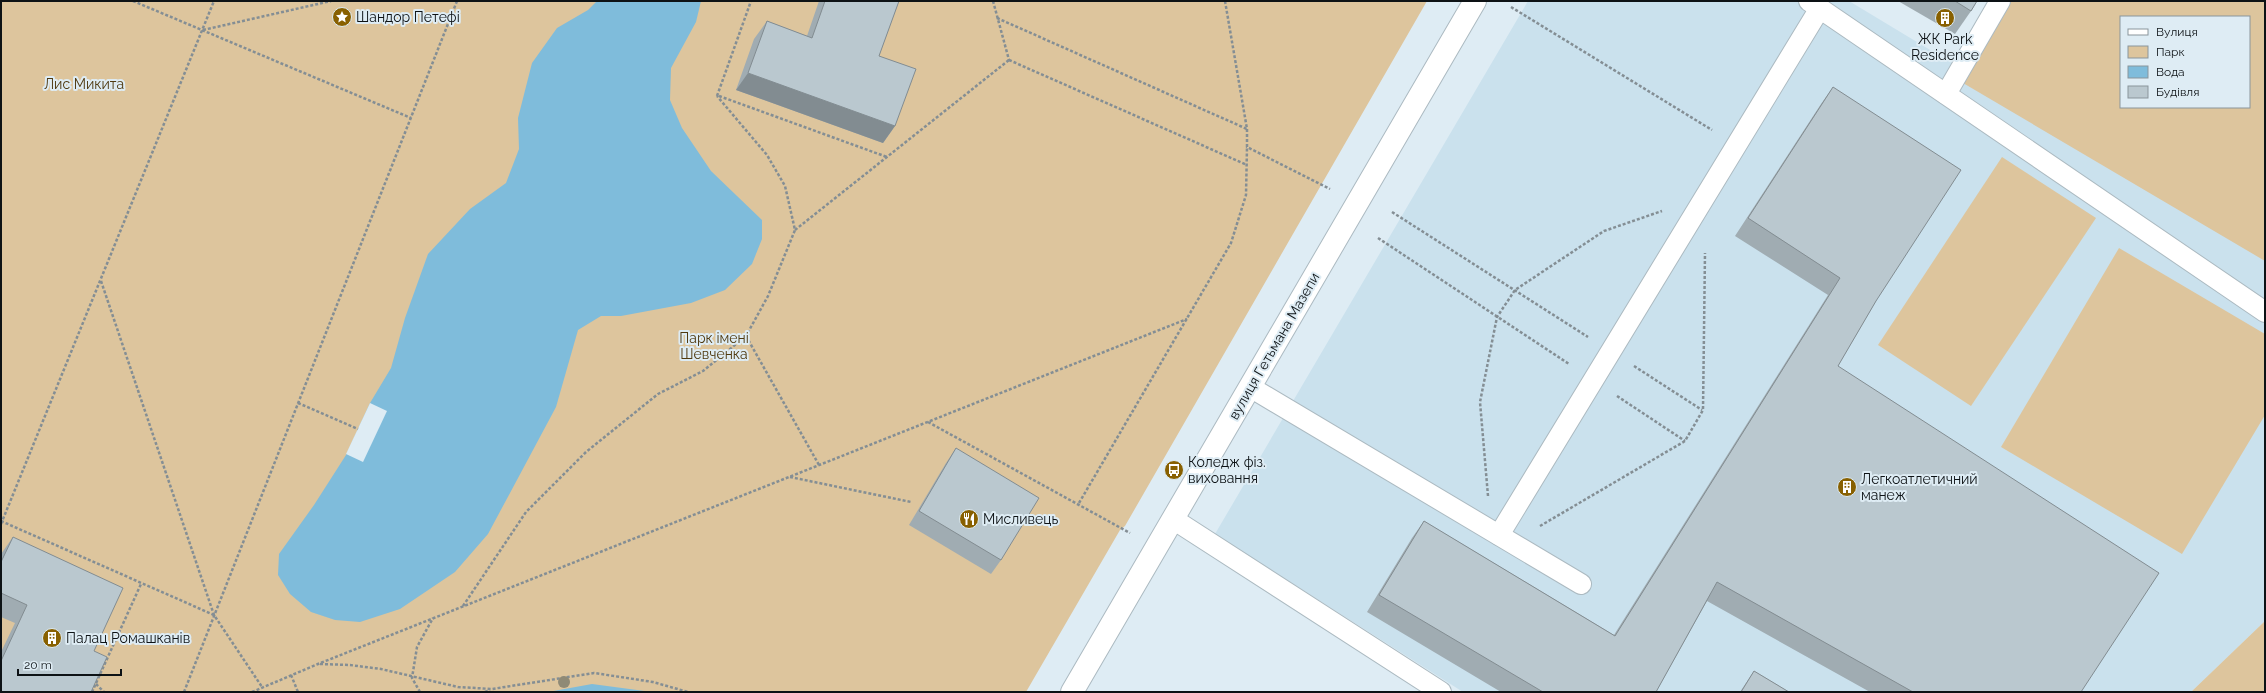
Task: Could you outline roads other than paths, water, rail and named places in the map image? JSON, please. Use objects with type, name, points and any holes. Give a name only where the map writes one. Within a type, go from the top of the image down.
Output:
[{"type":"main road","name":"вулиця Гетьмана Мазепи","points":[[1072,692],[1475,1]]},
{"type":"lane","points":[[1946,94],[2000,1]]},
{"type":"lane","points":[[1501,536],[1593,380],[1737,145],[1815,5],[2265,312]]},
{"type":"lane","points":[[1250,387],[1581,584]]},
{"type":"lane","points":[[1173,519],[1441,692]]},
{"type":"water","points":[[597,1],[701,1],[696,22],[671,68],[670,100],[682,128],[711,171],[762,220],[762,239],[752,264],[725,290],[691,303],[621,316],[601,316],[578,330],[556,407],[488,534],[455,572],[400,609],[360,622],[335,620],[311,612],[290,594],[278,575],[279,554],[314,505],[346,455],[370,403],[391,368],[405,318],[428,254],[470,209],[506,183],[519,149],[518,118],[532,63],[557,28],[588,10]]},
{"type":"water","points":[[592,684],[652,692],[548,692]]},
{"type":"place","name":"Шандор Петефі","points":[[342,17]]},
{"type":"place","name":"ЖК Park Residence","points":[[1945,18]]},
{"type":"place","name":"Коледж фіз. виховання","points":[[1174,470]]},
{"type":"place","name":"Легкоатлетичний манеж","points":[[1847,487]]},
{"type":"place","name":"Мисливець","points":[[969,519]]},
{"type":"place","name":"Палац Ромашканів","points":[[52,638]]},
{"type":"park label","name":"Лис Микита","points":[[84,84]]},
{"type":"park label","name":"Парк імені Шевченка","points":[[714,346]]}]
